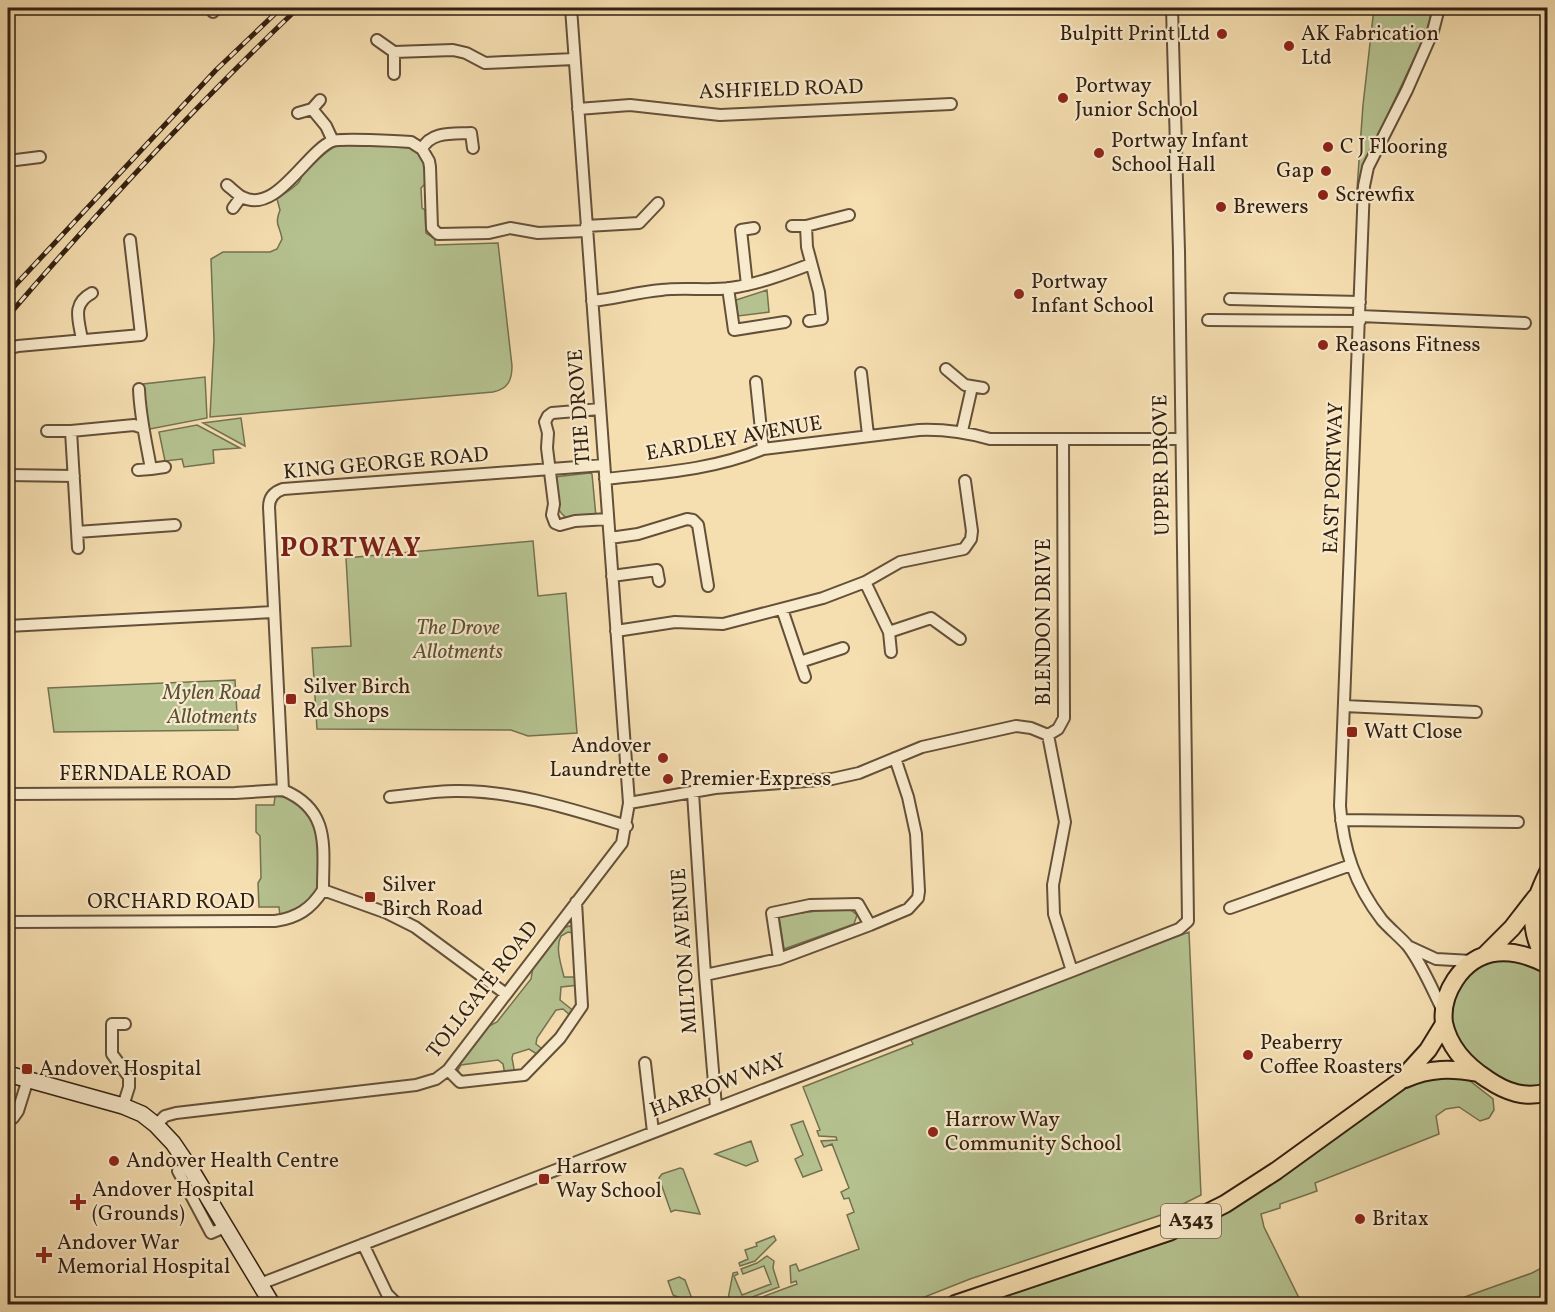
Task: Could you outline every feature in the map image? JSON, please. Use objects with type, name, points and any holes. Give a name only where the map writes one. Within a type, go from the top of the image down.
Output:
[{"type":"main road","points":[[1548,872],[1536,896],[1512,928],[1451,986],[1444,1017],[1451,1043],[1478,1073],[1516,1094],[1534,1095],[1548,1092]]},
{"type":"main road","points":[[1536,896],[1533,933],[1547,965]]},
{"type":"main road","points":[[1479,958],[1514,952],[1533,957],[1547,965]]},
{"type":"main road","name":"A343","points":[[955,1305],[1169,1232],[1225,1204],[1276,1171],[1399,1082],[1428,1050],[1444,1017]]},
{"type":"main road","name":"A343","points":[[1399,1082],[1432,1070],[1478,1073]]},
{"type":"street","name":"THE DROVE","points":[[571,8],[629,803]]},
{"type":"street","name":"UPPER DROVE","points":[[1172,8],[1179,251],[1188,921]]},
{"type":"street","name":"EAST PORTWAY","points":[[1439,8],[1433,31],[1365,177],[1341,820],[1344,844],[1351,865],[1373,907],[1407,946],[1428,977],[1444,1017]]},
{"type":"street","points":[[377,40],[394,52],[453,50],[466,53],[485,63],[574,59]]},
{"type":"street","points":[[394,52],[392,69],[394,74]]},
{"type":"street","points":[[298,113],[312,109],[320,100]]},
{"type":"street","name":"ASHFIELD ROAD","points":[[578,109],[630,105],[720,115],[951,104]]},
{"type":"street","points":[[312,109],[326,126],[333,141]]},
{"type":"street","points":[[470,120],[473,148]]},
{"type":"street","points":[[422,149],[426,142],[438,135],[471,133]]},
{"type":"street","points":[[227,185],[241,197],[256,200],[272,195],[317,152],[333,141],[411,142],[422,149],[429,161],[432,228],[438,234],[489,233],[510,228],[538,233],[639,223],[658,203]]},
{"type":"street","points":[[8,161],[40,157]]},
{"type":"street","points":[[233,208],[241,197]]},
{"type":"street","points":[[792,226],[806,226],[849,215]]},
{"type":"street","points":[[747,285],[739,226],[754,228]]},
{"type":"street","points":[[806,226],[807,247],[825,319],[809,321]]},
{"type":"street","points":[[8,351],[18,346],[82,340],[142,340],[130,240]]},
{"type":"street","points":[[592,301],[683,287],[728,288],[747,285],[811,264]]},
{"type":"street","points":[[728,288],[734,330],[785,322]]},
{"type":"street","points":[[82,340],[78,307],[84,297],[92,293]]},
{"type":"street","points":[[1230,299],[1360,302]]},
{"type":"street","points":[[1208,320],[1360,318],[1525,323]]},
{"type":"street","points":[[946,369],[965,385],[977,388],[962,431]]},
{"type":"street","points":[[861,373],[868,435]]},
{"type":"street","points":[[756,382],[764,449]]},
{"type":"street","points":[[139,389],[142,429],[146,438],[151,469]]},
{"type":"street","points":[[600,409],[552,413],[545,422],[554,504],[552,515],[555,523],[560,525],[575,521],[608,519]]},
{"type":"street","points":[[47,431],[134,425],[142,429]]},
{"type":"street","name":"EARDLEY AVENUE","points":[[605,479],[689,470],[740,459],[764,449],[868,435],[943,429],[990,438],[1180,439]]},
{"type":"street","points":[[71,431],[78,548]]},
{"type":"street","name":"BLENDON DRIVE","points":[[1063,439],[1064,718],[1058,729],[1048,735],[1065,822],[1053,885],[1054,914],[1072,971]]},
{"type":"street","name":"KING GEORGE ROAD","points":[[283,790],[273,612],[269,507],[271,498],[279,491],[604,465]]},
{"type":"street","points":[[138,470],[165,468]]},
{"type":"street","points":[[8,475],[74,476]]},
{"type":"street","points":[[616,631],[675,622],[723,624],[823,598],[865,582],[900,562],[964,549],[971,538],[972,531],[965,480]]},
{"type":"street","points":[[610,538],[638,534],[687,519],[693,520],[698,525],[708,586]]},
{"type":"street","points":[[77,532],[175,525]]},
{"type":"street","points":[[612,576],[657,570],[659,581]]},
{"type":"street","points":[[865,582],[889,633],[891,652]]},
{"type":"street","points":[[782,609],[805,677]]},
{"type":"street","points":[[8,626],[273,612]]},
{"type":"street","points":[[889,633],[931,618],[960,639]]},
{"type":"street","points":[[800,662],[843,648]]},
{"type":"street","points":[[1344,706],[1476,712]]},
{"type":"street","points":[[629,803],[715,788],[832,779],[858,773],[922,747],[1016,726],[1031,728],[1048,735]]},
{"type":"street","points":[[705,975],[779,959],[908,909],[918,898],[916,834],[908,797],[895,758]]},
{"type":"street","points":[[283,790],[300,799],[313,810],[318,819],[322,835],[323,890],[387,913],[415,927],[506,994]]},
{"type":"street","name":"FERNDALE ROAD","points":[[8,794],[235,793],[283,790]]},
{"type":"street","points":[[390,797],[454,791],[490,792],[515,796],[627,826]]},
{"type":"street","name":"MILTON AVENUE","points":[[693,793],[716,1107]]},
{"type":"street","name":"TOLLGATE ROAD","points":[[156,1125],[165,1116],[176,1113],[416,1085],[436,1078],[448,1070],[622,843],[627,826],[629,803]]},
{"type":"street","points":[[1341,820],[1518,822]]},
{"type":"street","points":[[1230,908],[1351,865]]},
{"type":"street","name":"ORCHARD ROAD","points":[[8,922],[275,921],[290,919],[301,914],[309,908],[323,890]]},
{"type":"street","points":[[448,1070],[460,1082],[524,1075],[560,1038],[582,1006],[576,903]]},
{"type":"street","points":[[779,959],[772,913],[810,905],[858,904],[870,925]]},
{"type":"street","points":[[563,920],[579,927]]},
{"type":"street","name":"HARROW WAY","points":[[260,1284],[1072,971],[1179,929],[1188,921]]},
{"type":"street","points":[[1407,946],[1436,959],[1479,958]]},
{"type":"street","points":[[123,1106],[129,1087],[129,1077],[112,1054],[112,1024],[125,1024]]},
{"type":"street","points":[[645,1063],[653,1132]]},
{"type":"street","points":[[8,1074],[123,1106],[142,1114],[156,1125],[178,1150],[272,1305]]},
{"type":"street","points":[[14,1118],[28,1079]]},
{"type":"street","points":[[178,1171],[211,1233],[225,1227]]},
{"type":"street","points":[[363,1244],[387,1294],[397,1305]]},
{"type":"green space","points":[[1374,8],[1433,8],[1426,33],[1367,159],[1356,203],[1363,105]]},
{"type":"green space","points":[[342,144],[412,146],[424,158],[427,182],[421,188],[422,208],[425,210],[426,233],[435,239],[435,245],[498,243],[512,366],[510,380],[502,389],[493,392],[210,417],[214,340],[211,259],[223,252],[270,252],[277,249],[282,239],[277,223],[280,210],[277,199],[299,182],[306,168],[315,159]]},
{"type":"green space","points":[[767,290],[769,312],[738,316],[736,300]]},
{"type":"green space","points":[[205,377],[207,418],[150,429],[144,422],[143,384]]},
{"type":"green space","points":[[241,418],[245,446],[203,423]]},
{"type":"green space","points":[[197,425],[240,448],[213,450],[214,463],[184,467],[182,459],[165,461],[159,432]]},
{"type":"green space","points":[[592,474],[596,517],[567,518],[557,505],[554,477]]},
{"type":"green space","name":"The Drove Allotments","points":[[533,541],[538,596],[566,593],[577,733],[528,736],[511,730],[317,729],[312,648],[351,646],[346,558]]},
{"type":"green space","name":"Mylen Road Allotments","points":[[235,680],[238,730],[54,732],[48,688]]},
{"type":"green space","points":[[275,796],[288,798],[298,803],[311,818],[317,839],[319,876],[318,887],[311,900],[297,910],[280,916],[279,907],[259,907],[258,883],[261,878],[260,836],[256,832],[256,805],[274,805]]},
{"type":"green space","points":[[847,907],[857,915],[854,924],[784,949],[779,916]]},
{"type":"green space","points":[[569,926],[575,928],[577,934],[568,932],[561,936],[559,956],[564,977],[579,977],[579,985],[561,987],[560,1000],[575,1012],[571,1016],[563,1009],[556,1010],[537,1038],[536,1044],[545,1051],[540,1056],[529,1049],[513,1054],[515,1074],[505,1075],[503,1064],[498,1060],[461,1065],[458,1070],[462,1078],[455,1071],[456,1067],[487,1027],[497,1022],[531,979],[533,967],[563,928]]},
{"type":"green space","name":"Harrow Way Community School","points":[[1189,932],[1201,1195],[1161,1215],[970,1279],[907,1304],[743,1304],[797,1284],[796,1281],[791,1283],[790,1266],[796,1264],[799,1271],[859,1249],[847,1215],[854,1212],[849,1198],[844,1199],[841,1192],[849,1188],[832,1144],[824,1147],[821,1141],[837,1140],[836,1137],[819,1136],[817,1131],[820,1130],[803,1087],[913,1044],[910,1038]]},
{"type":"green space","points":[[1508,958],[1537,967],[1548,974],[1547,1086],[1533,1089],[1501,1081],[1464,1052],[1451,1025],[1453,996],[1476,966]]},
{"type":"green space","points":[[1448,1075],[1470,1081],[1493,1099],[1494,1110],[1489,1118],[1480,1121],[1459,1107],[1446,1109],[1436,1116],[1439,1134],[1315,1183],[1317,1191],[1280,1204],[1280,1208],[1261,1214],[1264,1227],[1302,1304],[978,1304],[1150,1247],[1419,1080]]},
{"type":"green space","points":[[803,1121],[822,1170],[803,1177],[795,1159],[803,1155],[791,1125]]},
{"type":"green space","points":[[751,1141],[758,1161],[746,1166],[715,1154]]},
{"type":"green space","points":[[683,1169],[700,1214],[675,1210],[671,1212],[659,1178],[662,1174]]},
{"type":"green space","points":[[774,1236],[776,1240],[755,1261],[740,1266],[739,1263],[748,1259],[745,1250]]},
{"type":"green space","points":[[767,1256],[774,1261],[773,1268],[779,1287],[734,1304],[727,1304],[733,1273],[738,1274],[734,1276],[742,1295],[771,1284],[764,1266],[743,1274],[741,1269]]},
{"type":"green space","points":[[1547,1265],[1547,1304],[1445,1304],[1532,1273]]},
{"type":"green space","points":[[679,1277],[685,1280],[694,1304],[673,1295],[668,1281]]},
{"type":"railway","points":[[8,293],[216,70],[281,8]]},
{"type":"railway","points":[[8,316],[149,158],[298,8]]},
{"type":"place","name":"Bulpitt Print Ltd","points":[[1222,34]]},
{"type":"place","name":"AK Fabrication Ltd","points":[[1289,46]]},
{"type":"place","name":"Portway Junior School","points":[[1063,98]]},
{"type":"place","name":"C J Flooring","points":[[1328,147]]},
{"type":"place","name":"Portway Infant School Hall","points":[[1099,153]]},
{"type":"place","name":"Gap","points":[[1326,171]]},
{"type":"place","name":"Screwfix","points":[[1323,195]]},
{"type":"place","name":"Brewers","points":[[1221,207]]},
{"type":"place","name":"Portway Infant School","points":[[1019,294]]},
{"type":"place","name":"Reasons Fitness","points":[[1323,345]]},
{"type":"place","name":"Silver Birch Rd Shops","points":[[291,699]]},
{"type":"place","name":"Watt Close","points":[[1352,732]]},
{"type":"place","name":"Andover Laundrette","points":[[663,758]]},
{"type":"place","name":"Premier Express","points":[[668,779]]},
{"type":"place","name":"Silver Birch Road","points":[[370,897]]},
{"type":"place","name":"Peaberry Coffee Roasters","points":[[1248,1055]]},
{"type":"place","name":"Andover Hospital","points":[[27,1069]]},
{"type":"place","name":"Harrow Way Community School","points":[[933,1132]]},
{"type":"place","name":"Andover Health Centre","points":[[114,1161]]},
{"type":"place","name":"Harrow Way School","points":[[544,1179]]},
{"type":"place","name":"Andover Hospital (Grounds)","points":[[78,1202]]},
{"type":"place","name":"Britax","points":[[1360,1219]]},
{"type":"place","name":"Andover War Memorial Hospital","points":[[44,1255]]},
{"type":"district","name":"PORTWAY","points":[[351,549]]}]
